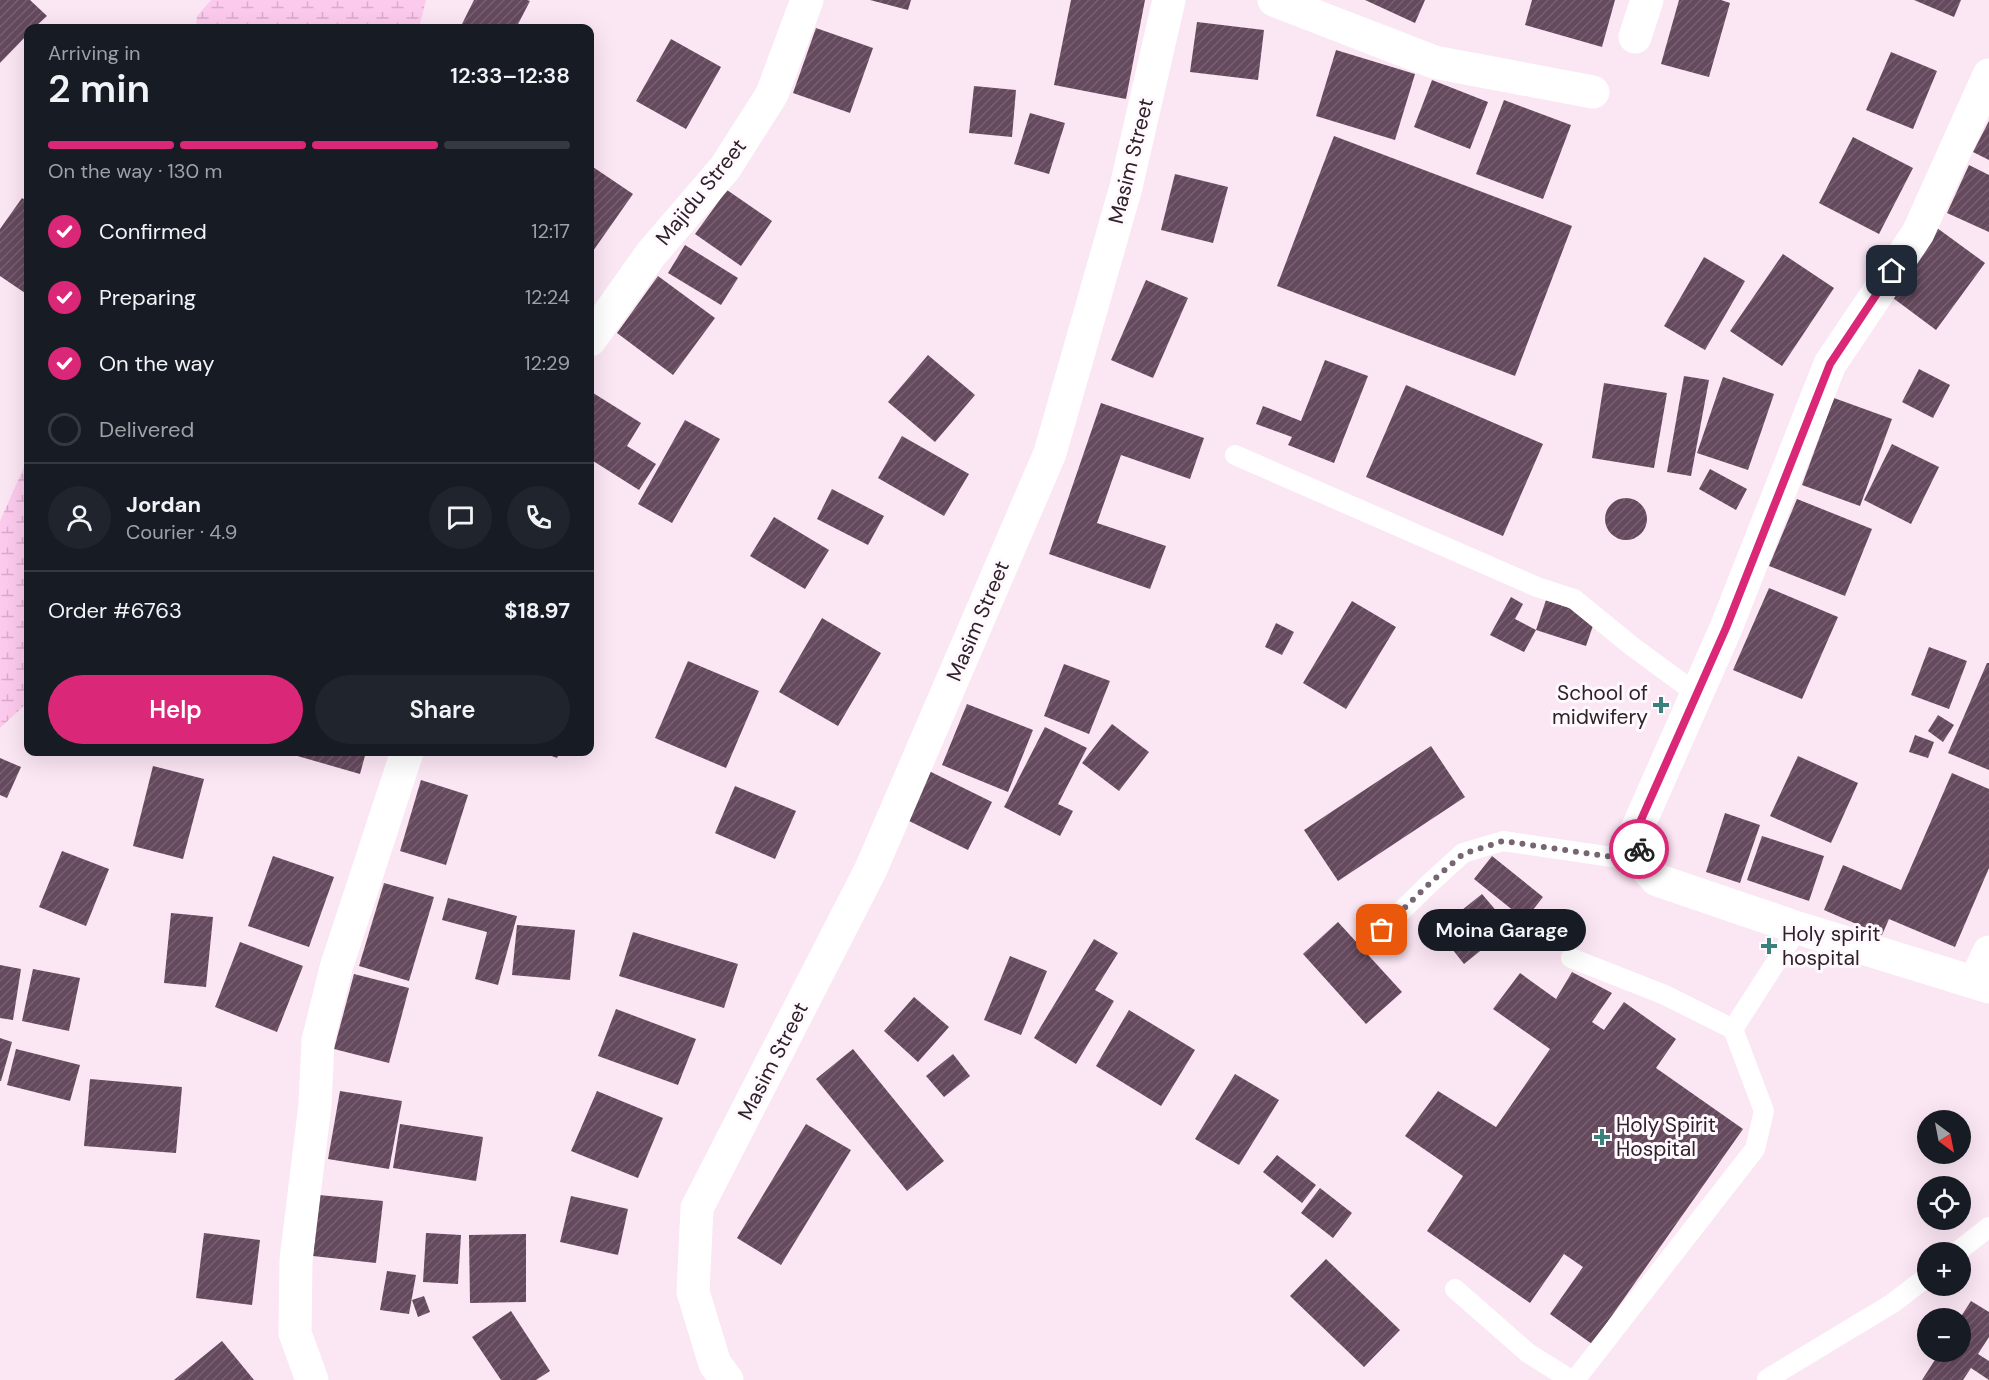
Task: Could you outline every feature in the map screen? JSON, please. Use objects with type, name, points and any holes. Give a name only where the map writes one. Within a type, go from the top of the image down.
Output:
[{"type":"street","name":"Majidu Street","points":[[594,334],[651,254],[725,168],[772,94],[807,0]]},
{"type":"street","name":"Masim Street","points":[[727,1380],[716,1364],[693,1292],[697,1208],[871,869],[1050,453],[1126,187],[1169,0]]},
{"type":"street","points":[[1274,0],[1434,62],[1593,92]]},
{"type":"street","points":[[1635,37],[1647,0]]},
{"type":"street","points":[[1989,75],[1918,233],[1830,364],[1730,617],[1637,829],[1640,861],[1657,880],[1798,928],[1982,985],[1989,952]]},
{"type":"street","points":[[312,1380],[296,1333],[296,1260],[315,1105],[318,1041],[336,968],[406,756]]},
{"type":"lane","points":[[1235,455],[1537,586],[1574,599],[1633,647],[1697,694]]},
{"type":"lane","points":[[1382,930],[1463,854],[1503,841],[1640,861]]},
{"type":"lane","points":[[1733,1029],[1798,928]]},
{"type":"lane","points":[[1455,1289],[1528,1353],[1573,1380],[1755,1149],[1764,1111],[1733,1029],[1665,995],[1571,958]]},
{"type":"lane","points":[[1970,1242],[1989,1227]]},
{"type":"lane","points":[[1767,1379],[1893,1303],[1917,1284]]},
{"type":"green space","points":[[211,0],[426,0],[420,24],[196,24],[197,16]]},
{"type":"green space","points":[[24,467],[24,706],[0,728],[0,521]]},
{"type":"building","points":[[0,0],[30,0],[47,16],[38,24],[24,24],[24,38],[0,63]]},
{"type":"building","points":[[474,0],[530,1],[518,24],[462,24]]},
{"type":"building","points":[[870,0],[911,0],[908,10]]},
{"type":"building","points":[[1071,0],[1145,0],[1126,99],[1054,85]]},
{"type":"building","points":[[1365,0],[1425,0],[1415,23]]},
{"type":"building","points":[[1532,0],[1615,0],[1602,47],[1525,25]]},
{"type":"building","points":[[1679,0],[1721,0],[1730,3],[1709,77],[1661,64]]},
{"type":"building","points":[[1914,0],[1961,0],[1954,17]]},
{"type":"building","points":[[1197,22],[1264,30],[1258,80],[1190,72]]},
{"type":"building","points":[[816,28],[873,48],[850,113],[793,93]]},
{"type":"building","points":[[671,39],[721,67],[686,129],[636,101]]},
{"type":"building","points":[[1336,50],[1415,74],[1395,140],[1316,116]]},
{"type":"building","points":[[1891,52],[1937,71],[1913,129],[1866,110]]},
{"type":"building","points":[[1432,80],[1488,102],[1470,149],[1414,127]]},
{"type":"building","points":[[974,86],[1016,90],[1012,137],[969,133]]},
{"type":"building","points":[[1504,100],[1571,125],[1543,199],[1476,174]]},
{"type":"building","points":[[1030,113],[1065,123],[1049,174],[1014,164]]},
{"type":"building","points":[[1989,121],[1989,160],[1973,152]]},
{"type":"building","points":[[1334,136],[1572,226],[1515,376],[1277,286]]},
{"type":"building","points":[[1853,137],[1913,168],[1879,234],[1819,203]]},
{"type":"building","points":[[1969,165],[1989,175],[1989,232],[1947,213]]},
{"type":"building","points":[[594,168],[633,194],[594,250]]},
{"type":"building","points":[[1175,174],[1228,187],[1213,243],[1161,230]]},
{"type":"building","points":[[727,190],[772,221],[741,266],[695,234]]},
{"type":"building","points":[[22,198],[24,199],[24,292],[0,276],[0,229]]},
{"type":"building","points":[[1933,225],[1985,263],[1936,330],[1885,292]]},
{"type":"building","points":[[685,245],[738,278],[721,305],[668,273]]},
{"type":"building","points":[[1783,254],[1834,288],[1782,366],[1730,331]]},
{"type":"building","points":[[1704,257],[1745,281],[1705,350],[1664,326]]},
{"type":"building","points":[[658,276],[715,318],[673,375],[617,333]]},
{"type":"building","points":[[1146,280],[1188,298],[1153,378],[1111,360]]},
{"type":"building","points":[[928,355],[975,395],[935,442],[888,402]]},
{"type":"building","points":[[1325,360],[1368,376],[1334,463],[1288,445],[1292,437],[1256,424],[1263,406],[1301,421]]},
{"type":"building","points":[[1919,369],[1950,385],[1933,418],[1902,402]]},
{"type":"building","points":[[1684,376],[1709,380],[1691,476],[1667,472]]},
{"type":"building","points":[[1723,377],[1774,394],[1748,470],[1697,453]]},
{"type":"building","points":[[1604,383],[1667,393],[1654,468],[1592,458]]},
{"type":"building","points":[[1406,385],[1543,444],[1503,536],[1366,477]]},
{"type":"building","points":[[594,394],[641,423],[627,446],[656,464],[639,490],[594,462]]},
{"type":"building","points":[[1834,398],[1892,419],[1860,506],[1802,485]]},
{"type":"building","points":[[1101,403],[1204,438],[1190,479],[1121,455],[1097,523],[1166,546],[1150,589],[1049,554]]},
{"type":"building","points":[[685,420],[720,439],[672,523],[638,504]]},
{"type":"building","points":[[902,436],[969,474],[944,516],[878,478]]},
{"type":"building","points":[[1892,444],[1939,467],[1911,524],[1864,500]]},
{"type":"building","points":[[1710,469],[1747,489],[1736,510],[1699,489]]},
{"type":"building","points":[[832,489],[884,516],[868,545],[817,519]]},
{"type":"building","points":[[1626,498],[1634,499],[1641,504],[1646,511],[1646,527],[1641,534],[1634,539],[1626,540],[1618,539],[1611,534],[1606,527],[1605,519],[1606,511],[1611,504],[1618,499]]},
{"type":"building","points":[[1797,499],[1872,529],[1845,596],[1769,566]]},
{"type":"building","points":[[774,517],[829,550],[805,589],[750,556]]},
{"type":"building","points":[[1769,588],[1838,617],[1802,699],[1733,670]]},
{"type":"building","points":[[1511,597],[1523,604],[1515,619],[1536,630],[1524,652],[1490,635]]},
{"type":"building","points":[[1546,600],[1596,617],[1586,646],[1536,630]]},
{"type":"building","points":[[1352,601],[1396,627],[1346,709],[1303,683]]},
{"type":"building","points":[[822,618],[881,653],[838,726],[779,692]]},
{"type":"building","points":[[1276,623],[1294,632],[1282,655],[1265,647]]},
{"type":"building","points":[[1929,647],[1967,661],[1949,709],[1911,695]]},
{"type":"building","points":[[688,661],[759,691],[726,768],[655,738]]},
{"type":"building","points":[[1987,663],[1989,663],[1989,770],[1948,753]]},
{"type":"building","points":[[1064,664],[1110,681],[1089,734],[1044,716]]},
{"type":"building","points":[[967,704],[1033,730],[1008,792],[942,765]]},
{"type":"building","points":[[1938,715],[1954,725],[1943,742],[1928,731]]},
{"type":"building","points":[[1112,724],[1149,752],[1119,791],[1082,763]]},
{"type":"building","points":[[1045,727],[1087,748],[1058,804],[1073,811],[1060,836],[1004,807]]},
{"type":"building","points":[[1915,735],[1934,742],[1928,758],[1909,752]]},
{"type":"building","points":[[1431,746],[1465,797],[1338,881],[1304,830]]},
{"type":"building","points":[[297,756],[365,756],[360,774]]},
{"type":"building","points":[[1798,756],[1858,783],[1831,843],[1770,816]]},
{"type":"building","points":[[0,758],[21,767],[7,798],[0,795]]},
{"type":"building","points":[[153,766],[204,779],[183,859],[133,846]]},
{"type":"building","points":[[925,769],[992,802],[968,850],[901,817]]},
{"type":"building","points":[[1952,773],[1989,789],[1989,868],[1955,947],[1889,919],[1882,935],[1824,910],[1843,865],[1901,890]]},
{"type":"building","points":[[421,780],[468,795],[446,865],[400,851]]},
{"type":"building","points":[[735,786],[796,811],[775,859],[715,833]]},
{"type":"building","points":[[1725,813],[1760,825],[1740,883],[1706,872]]},
{"type":"building","points":[[1762,836],[1824,856],[1809,901],[1747,880]]},
{"type":"building","points":[[62,851],[109,869],[86,926],[39,907]]},
{"type":"building","points":[[273,856],[334,877],[309,947],[248,926]]},
{"type":"building","points":[[1492,856],[1543,897],[1525,920],[1474,879]]},
{"type":"building","points":[[384,883],[434,897],[409,981],[359,966]]},
{"type":"building","points":[[1482,894],[1510,927],[1464,964],[1437,930]]},
{"type":"building","points":[[448,898],[517,916],[498,985],[475,979],[487,932],[442,920]]},
{"type":"building","points":[[171,913],[213,917],[206,987],[164,983]]},
{"type":"building","points":[[1338,922],[1402,992],[1366,1024],[1303,954]]},
{"type":"building","points":[[517,925],[575,930],[570,980],[512,975]]},
{"type":"building","points":[[633,932],[738,964],[724,1008],[619,976]]},
{"type":"building","points":[[1094,939],[1118,953],[1095,990],[1114,1001],[1076,1064],[1034,1038]]},
{"type":"building","points":[[240,942],[303,966],[277,1032],[215,1007]]},
{"type":"building","points":[[1010,956],[1047,971],[1021,1035],[984,1020]]},
{"type":"building","points":[[0,965],[21,969],[13,1020],[0,1018]]},
{"type":"building","points":[[33,969],[80,978],[69,1031],[22,1021]]},
{"type":"building","points":[[1572,972],[1612,993],[1592,1022],[1604,1030],[1624,1002],[1676,1039],[1656,1068],[1743,1129],[1592,1344],[1550,1314],[1583,1267],[1564,1254],[1530,1303],[1427,1231],[1463,1176],[1405,1136],[1438,1091],[1496,1127],[1550,1049],[1493,1009],[1520,973],[1556,999]]},
{"type":"building","points":[[354,974],[409,988],[389,1063],[334,1049]]},
{"type":"building","points":[[914,997],[949,1027],[918,1062],[884,1031]]},
{"type":"building","points":[[616,1009],[696,1039],[678,1085],[598,1056]]},
{"type":"building","points":[[1129,1010],[1195,1050],[1161,1106],[1096,1066]]},
{"type":"building","points":[[0,1038],[12,1042],[1,1081],[0,1081]]},
{"type":"building","points":[[16,1049],[80,1065],[70,1101],[7,1085]]},
{"type":"building","points":[[853,1049],[944,1161],[907,1191],[816,1079]]},
{"type":"building","points":[[953,1054],[970,1076],[944,1097],[926,1076]]},
{"type":"building","points":[[1235,1074],[1279,1100],[1239,1165],[1195,1139]]},
{"type":"building","points":[[90,1079],[182,1087],[176,1153],[84,1146]]},
{"type":"building","points":[[340,1091],[402,1101],[389,1169],[328,1159]]},
{"type":"building","points":[[597,1091],[663,1118],[638,1178],[571,1151]]},
{"type":"building","points":[[400,1124],[483,1137],[476,1181],[393,1168]]},
{"type":"building","points":[[806,1124],[851,1150],[781,1265],[737,1238]]},
{"type":"building","points":[[1277,1155],[1316,1185],[1302,1203],[1263,1172]]},
{"type":"building","points":[[1320,1188],[1352,1213],[1333,1238],[1301,1213]]},
{"type":"building","points":[[319,1195],[383,1201],[376,1263],[313,1256]]},
{"type":"building","points":[[571,1196],[628,1209],[618,1255],[560,1242]]},
{"type":"building","points":[[204,1233],[260,1240],[252,1305],[196,1298]]},
{"type":"building","points":[[426,1233],[461,1235],[458,1284],[423,1282]]},
{"type":"building","points":[[526,1234],[526,1302],[470,1303],[469,1235]]},
{"type":"building","points":[[1326,1259],[1400,1330],[1364,1367],[1290,1296]]},
{"type":"building","points":[[387,1271],[416,1275],[409,1314],[380,1310]]},
{"type":"building","points":[[424,1296],[430,1312],[418,1317],[412,1300]]},
{"type":"building","points":[[1971,1301],[1989,1312],[1989,1337],[1978,1354],[1989,1361],[1989,1380],[1971,1368],[1963,1380],[1922,1380],[1934,1362],[1971,1362],[1971,1308],[1966,1308]]},
{"type":"building","points":[[511,1311],[550,1371],[536,1380],[501,1380],[472,1337]]},
{"type":"building","points":[[222,1341],[254,1380],[174,1380]]},
{"type":"way so far","points":[[1382,930],[1463,854],[1503,841],[1640,861],[1639,849]]},
{"type":"place","name":"School of midwifery","points":[[1661,705]]},
{"type":"place","name":"Moina Garage","points":[[1382,930]]},
{"type":"place","name":"Holy spirit hospital","points":[[1769,946]]},
{"type":"place","name":"Holy Spirit Hospital","points":[[1602,1137]]},
{"type":"route","points":[[1639,849],[1637,829],[1726,628],[1830,364],[1892,271]]}]
